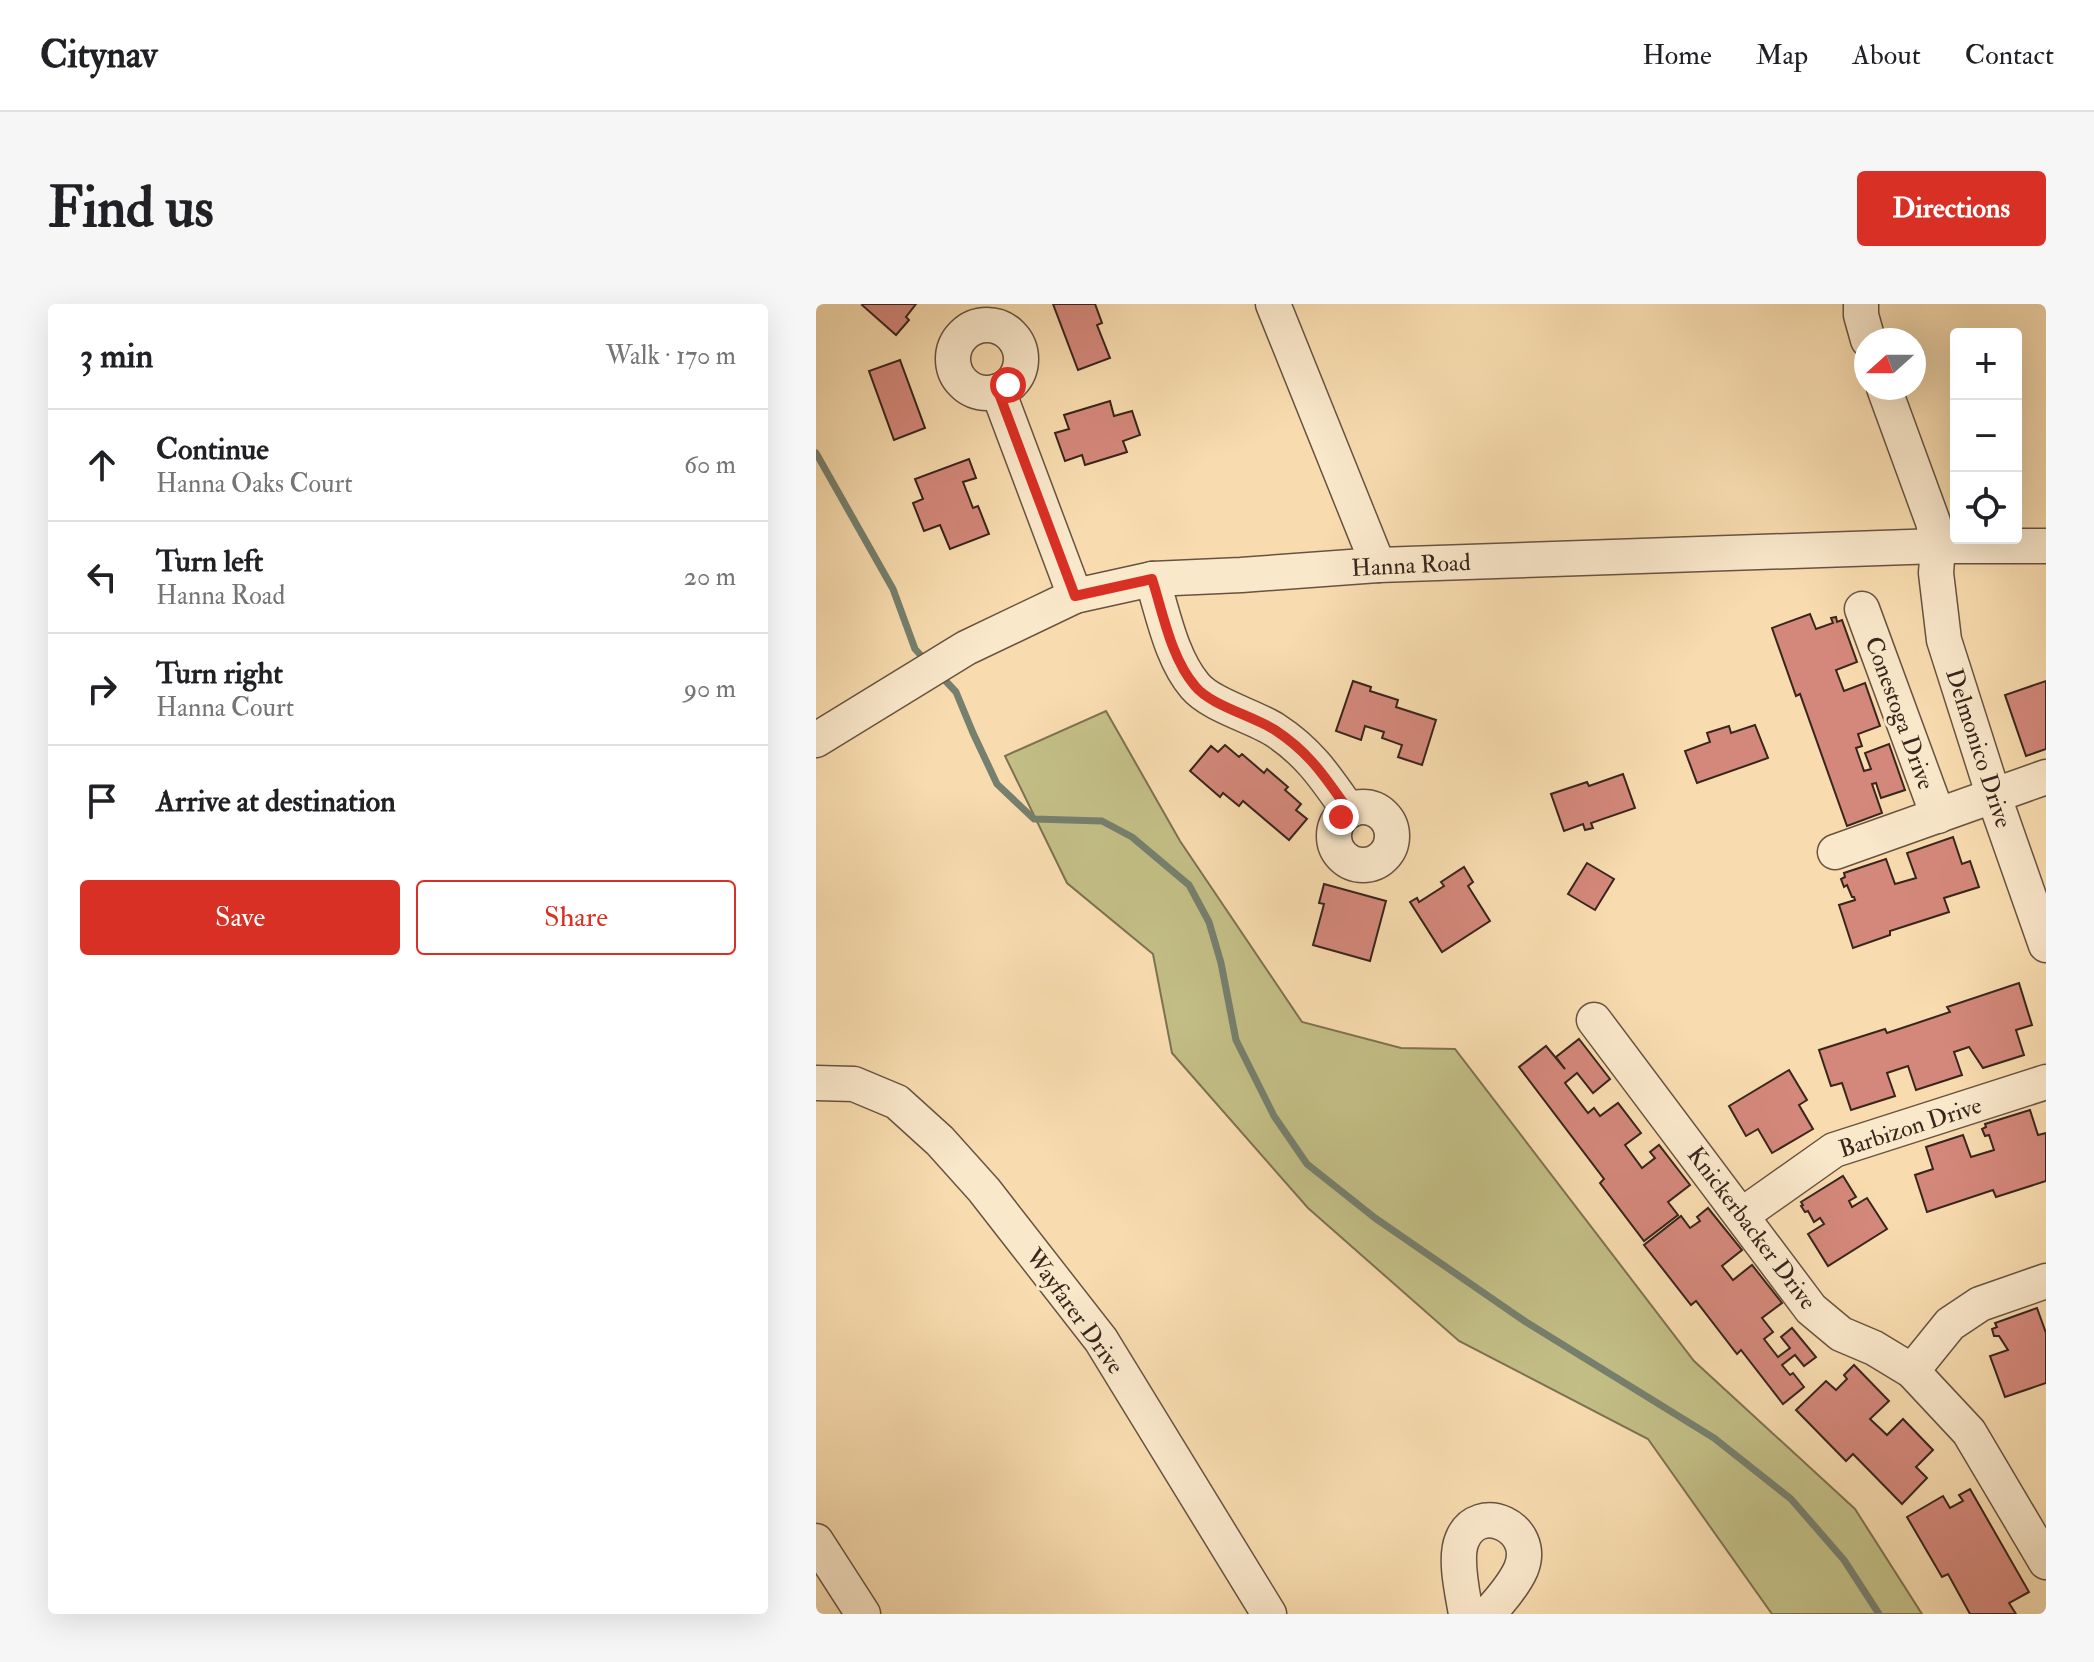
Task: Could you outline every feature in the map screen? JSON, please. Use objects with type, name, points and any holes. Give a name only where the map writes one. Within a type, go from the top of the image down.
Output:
[{"type":"street","points":[[1273,304],[1378,565]]},
{"type":"street","points":[[1861,304],[1865,328]]},
{"type":"street","points":[[998,391],[1075,596]]},
{"type":"street","name":"Delmonico Drive","points":[[1888,400],[1933,522],[1938,546],[1936,573],[1944,640],[2046,945]]},
{"type":"street","name":"Hanna Road","points":[[816,740],[966,648],[1075,596],[1152,579],[1378,565],[1938,546],[2046,546]]},
{"type":"street","points":[[1152,579],[1181,668],[1198,690],[1245,713],[1306,753],[1349,811]]},
{"type":"street","name":"Conestoga Drive","points":[[1862,609],[1938,816]]},
{"type":"street","name":"Conestoga Drive","points":[[1835,852],[2046,777]]},
{"type":"street","name":"Knickerbacker Drive","points":[[1594,1020],[1811,1309],[1841,1334],[1874,1348],[1912,1371],[1969,1432],[2046,1562]]},
{"type":"street","name":"Barbizon Drive","points":[[1742,1215],[1834,1150],[2046,1082]]},
{"type":"street","name":"Wayfarer Drive","points":[[816,1083],[854,1084],[897,1102],[940,1141],[984,1190],[1101,1340],[1269,1614]]},
{"type":"street","points":[[1912,1371],[1950,1324],[1980,1304],[2046,1281]]},
{"type":"street","points":[[1466,1614],[1459,1550],[1470,1528],[1491,1521],[1513,1527],[1523,1545],[1522,1566],[1509,1589],[1488,1614]]},
{"type":"street","points":[[816,1541],[863,1614]]},
{"type":"shaded area","points":[[1106,711],[1180,841],[1302,1022],[1401,1048],[1455,1049],[1694,1361],[1855,1509],[1922,1614],[1772,1614],[1648,1439],[1459,1341],[1308,1208],[1172,1053],[1153,954],[1067,883],[1005,756]]},
{"type":"building","points":[[863,304],[916,304],[906,317],[909,320],[896,335]]},
{"type":"building","points":[[1053,304],[1095,304],[1102,323],[1097,325],[1110,358],[1078,370]]},
{"type":"building","points":[[900,360],[925,428],[894,440],[869,371]]},
{"type":"building","points":[[1110,401],[1114,416],[1132,411],[1140,435],[1123,441],[1127,452],[1085,465],[1082,455],[1065,461],[1055,433],[1069,429],[1064,415]]},
{"type":"building","points":[[969,459],[976,478],[963,482],[973,508],[978,506],[989,534],[950,549],[940,525],[924,531],[913,503],[923,499],[915,479]]},
{"type":"building","points":[[1810,614],[1816,629],[1833,623],[1831,618],[1836,617],[1837,622],[1842,620],[1857,662],[1836,670],[1844,691],[1865,683],[1880,726],[1858,734],[1862,746],[1856,748],[1864,771],[1871,769],[1865,753],[1889,744],[1905,790],[1881,798],[1876,783],[1872,784],[1882,813],[1847,826],[1800,694],[1796,696],[1772,628]]},
{"type":"building","points":[[1353,681],[1371,687],[1370,691],[1398,700],[1396,707],[1436,720],[1422,765],[1398,757],[1402,745],[1382,738],[1384,732],[1365,726],[1361,740],[1336,731]]},
{"type":"building","points":[[2046,681],[2046,749],[2026,756],[2005,695]]},
{"type":"building","points":[[1755,725],[1768,758],[1697,783],[1685,751],[1710,742],[1707,733],[1729,726],[1731,733]]},
{"type":"building","points":[[1225,745],[1239,757],[1242,754],[1264,773],[1267,769],[1288,787],[1285,790],[1301,804],[1296,810],[1307,819],[1289,840],[1243,801],[1239,806],[1223,793],[1220,797],[1190,771],[1211,746],[1218,752]]},
{"type":"building","points":[[1623,774],[1635,808],[1591,823],[1593,828],[1585,830],[1583,824],[1564,831],[1551,794],[1587,782],[1589,786]]},
{"type":"building","points":[[1953,837],[1962,864],[1970,861],[1979,887],[1944,898],[1949,912],[1890,931],[1890,935],[1853,948],[1839,905],[1855,900],[1847,885],[1844,887],[1841,879],[1845,877],[1844,873],[1886,859],[1895,884],[1916,878],[1907,853]]},
{"type":"building","points":[[1587,863],[1614,879],[1595,910],[1568,894]]},
{"type":"building","points":[[1464,867],[1473,882],[1468,886],[1490,921],[1442,952],[1410,902],[1417,898],[1419,902],[1444,886],[1441,882]]},
{"type":"building","points":[[1324,884],[1386,901],[1370,961],[1313,945],[1324,904],[1319,903]]},
{"type":"building","points":[[2019,983],[2032,1025],[2016,1030],[2024,1055],[1983,1068],[1969,1047],[1954,1052],[1962,1075],[1916,1090],[1908,1066],[1887,1073],[1895,1096],[1851,1110],[1842,1083],[1831,1086],[1819,1050],[1885,1029],[1887,1033],[1950,1012],[1947,1007]]},
{"type":"building","points":[[1579,1039],[1610,1079],[1593,1093],[1577,1073],[1565,1083],[1588,1113],[1594,1108],[1600,1116],[1618,1103],[1641,1133],[1625,1145],[1642,1168],[1655,1158],[1650,1152],[1659,1145],[1690,1185],[1668,1202],[1678,1215],[1644,1241],[1600,1183],[1604,1179],[1519,1067],[1546,1046],[1565,1069],[1556,1057]]},
{"type":"building","points":[[1789,1070],[1807,1100],[1799,1105],[1813,1129],[1772,1153],[1758,1129],[1746,1136],[1729,1106]]},
{"type":"building","points":[[2030,1110],[2038,1135],[2046,1133],[2046,1181],[1996,1197],[1993,1190],[1927,1212],[1915,1175],[1933,1169],[1926,1147],[1963,1135],[1971,1157],[1994,1150],[1989,1135],[1985,1136],[1982,1129],[1986,1127],[1985,1124]]},
{"type":"building","points":[[1843,1176],[1856,1197],[1849,1201],[1852,1207],[1867,1198],[1887,1229],[1828,1266],[1808,1234],[1824,1224],[1820,1218],[1814,1222],[1801,1202]]},
{"type":"building","points":[[1708,1208],[1742,1250],[1722,1266],[1733,1280],[1752,1265],[1782,1303],[1762,1318],[1773,1332],[1764,1339],[1778,1357],[1790,1348],[1781,1337],[1792,1328],[1816,1357],[1804,1366],[1795,1355],[1782,1365],[1804,1387],[1783,1404],[1741,1350],[1737,1354],[1696,1301],[1691,1305],[1644,1245],[1681,1216],[1690,1228],[1700,1221],[1697,1217]]},
{"type":"building","points":[[2037,1308],[2046,1333],[2046,1383],[2005,1397],[1990,1356],[2008,1350],[1999,1336],[1994,1336],[1992,1329],[1997,1327],[1995,1323]]},
{"type":"building","points":[[1854,1365],[1889,1401],[1870,1419],[1887,1435],[1903,1419],[1933,1450],[1916,1467],[1927,1478],[1902,1504],[1853,1454],[1846,1461],[1796,1410],[1826,1381],[1836,1390],[1847,1379],[1844,1375]]},
{"type":"building","points":[[1970,1489],[2029,1592],[2009,1603],[2016,1614],[1970,1614],[1948,1574],[1942,1577],[1907,1517],[1943,1496],[1950,1508],[1963,1501],[1959,1495]]},
{"type":"waterway","points":[[816,453],[893,589],[915,649],[927,662]]},
{"type":"waterway","points":[[941,676],[956,692],[997,784],[1034,819],[1102,821],[1132,837],[1189,885],[1209,922],[1221,963],[1236,1040],[1274,1116],[1307,1164],[1375,1218],[1526,1322],[1714,1438],[1791,1499],[1844,1560],[1879,1614]]},
{"type":"route","points":[[1008,385],[998,391],[1075,596],[1152,579],[1181,668],[1198,690],[1245,713],[1306,753],[1349,811],[1341,817]]}]
